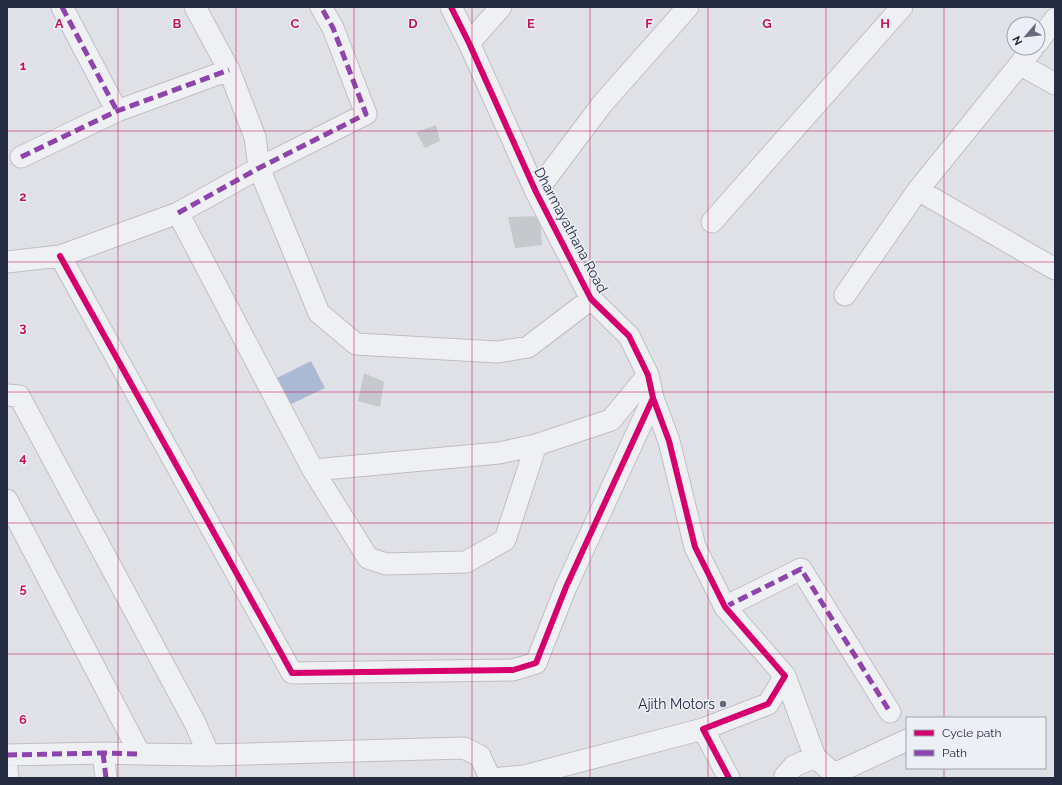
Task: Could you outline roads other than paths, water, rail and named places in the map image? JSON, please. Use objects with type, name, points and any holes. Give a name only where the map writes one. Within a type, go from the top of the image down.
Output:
[{"type":"street","points":[[62,7],[117,111]]},
{"type":"street","points":[[195,7],[228,70],[255,138],[259,168],[319,313],[356,344],[498,352],[528,347],[591,299]]},
{"type":"street","points":[[7,262],[60,256],[178,213],[259,168],[366,114],[334,28],[321,7]]},
{"type":"street","name":"Dharmayathana Road","points":[[451,7],[469,43],[536,192],[591,299],[629,336],[648,375],[653,398],[669,441],[695,547],[725,607],[785,676]]},
{"type":"street","points":[[469,43],[500,7]]},
{"type":"street","points":[[536,192],[603,103],[688,7]]},
{"type":"street","points":[[712,222],[902,7]]},
{"type":"street","points":[[1046,31],[1055,19]]},
{"type":"street","points":[[845,295],[918,190],[1027,56]]},
{"type":"street","points":[[1021,65],[1055,84]]},
{"type":"street","points":[[21,157],[117,111],[228,70]]},
{"type":"street","points":[[918,190],[1055,270]]},
{"type":"street","points":[[178,213],[313,470],[368,558],[386,564],[466,562],[505,540],[536,445]]},
{"type":"street","points":[[60,256],[292,673],[513,670],[536,663],[566,586],[653,398]]},
{"type":"street","points":[[313,470],[499,453],[536,445],[611,420],[648,375]]},
{"type":"street","points":[[7,395],[19,396],[195,723],[209,755]]},
{"type":"street","points":[[7,500],[140,754]]},
{"type":"street","points":[[725,607],[801,569],[890,712]]},
{"type":"street","points":[[501,778],[525,777],[702,729],[768,704],[785,676]]},
{"type":"street","points":[[785,676],[815,757],[834,774],[906,740]]},
{"type":"street","points":[[702,729],[729,778]]},
{"type":"street","points":[[7,755],[103,753],[209,755],[464,748],[480,756],[490,778]]},
{"type":"street","points":[[103,753],[106,778]]},
{"type":"street","points":[[786,778],[785,776],[794,766],[815,757]]},
{"type":"street","points":[[7,770],[8,778]]},
{"type":"water","points":[[311,361],[325,388],[285,407],[271,381]]},
{"type":"place","name":"Ajith Motors","points":[[723,704]]}]
